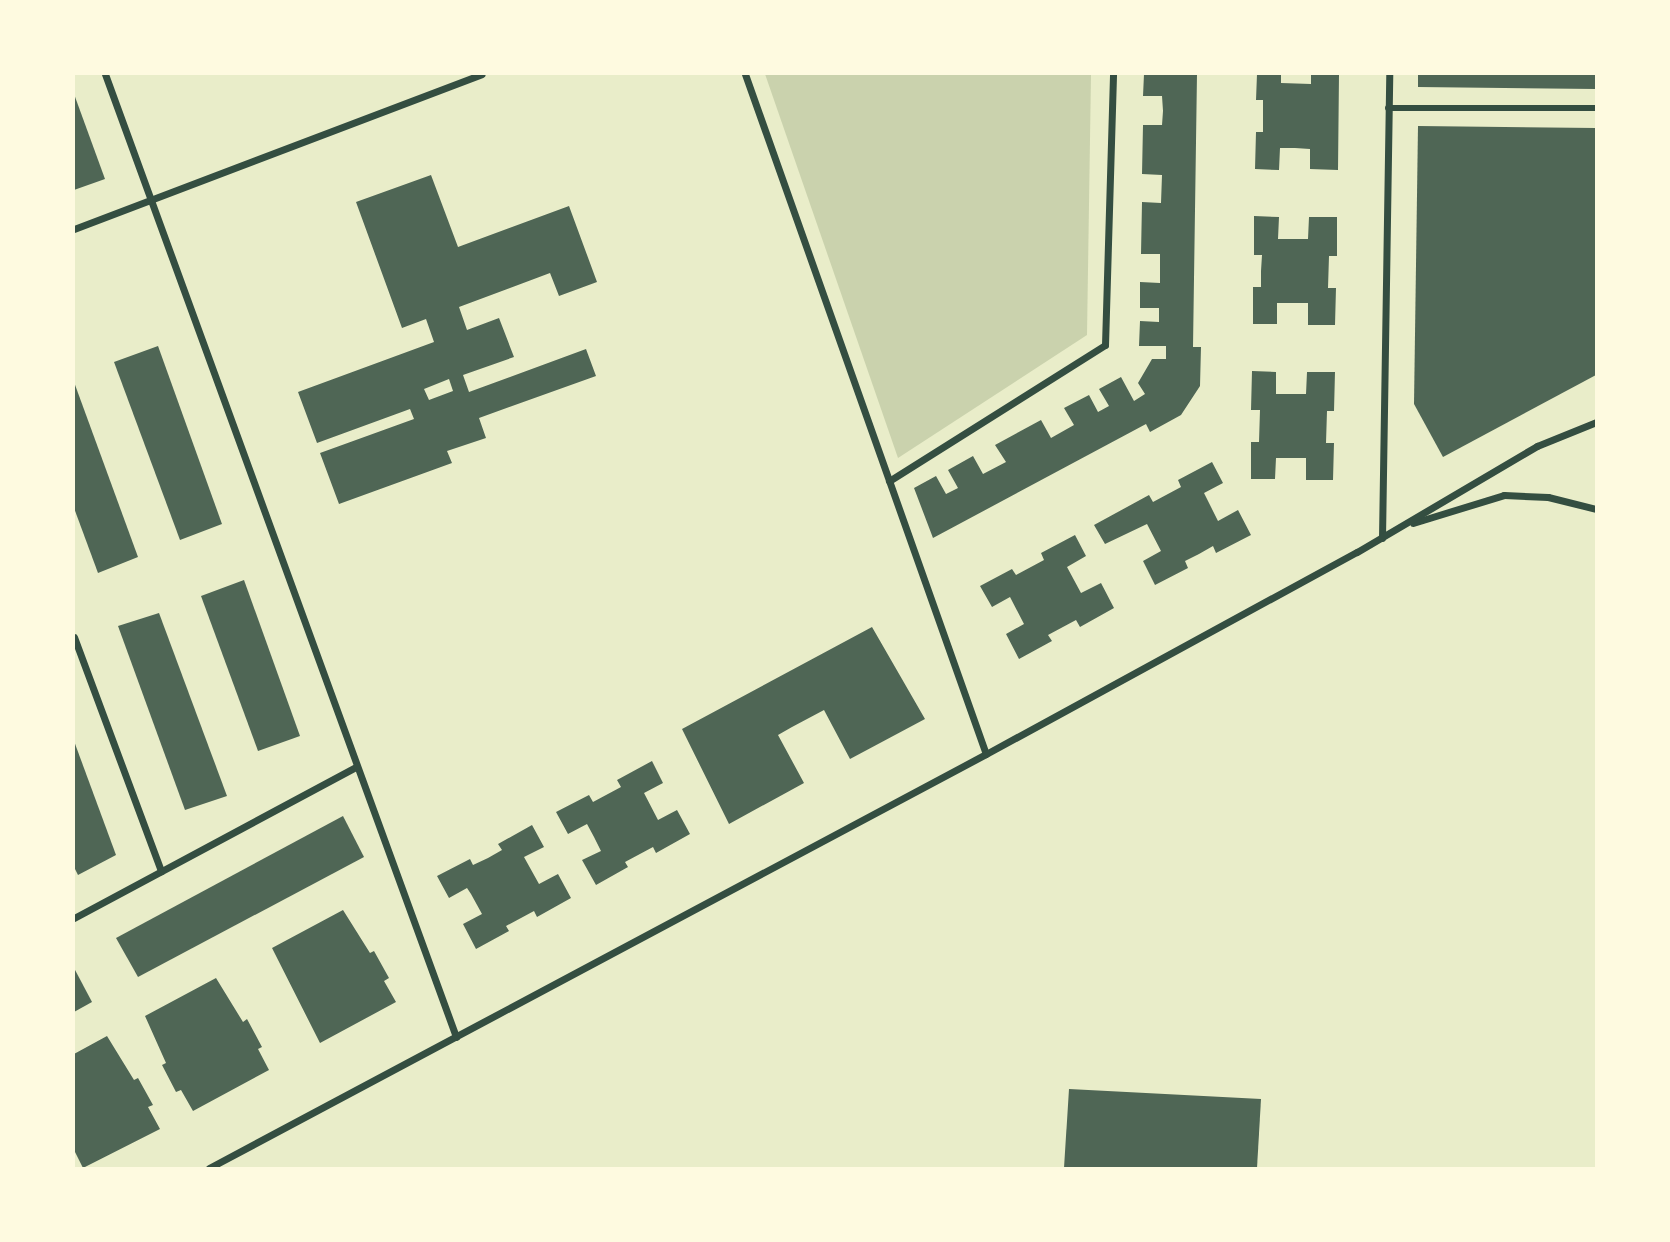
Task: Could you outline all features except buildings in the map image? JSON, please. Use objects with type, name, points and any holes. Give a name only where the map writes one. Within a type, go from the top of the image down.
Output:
[{"type":"street","points":[[105,74],[456,1037]]},
{"type":"street","points":[[74,229],[481,74]]},
{"type":"street","points":[[745,74],[986,754]]},
{"type":"street","points":[[889,481],[1105,345],[1113,74]]},
{"type":"street","points":[[1382,538],[1389,74]]},
{"type":"street","points":[[1388,108],[1597,108]]},
{"type":"street","points":[[209,1168],[986,754],[1382,538],[1537,446],[1597,422]]},
{"type":"street","points":[[1402,526],[1504,495],[1548,497],[1597,509]]},
{"type":"street","points":[[74,636],[161,871]]},
{"type":"street","points":[[74,918],[357,766]]},
{"type":"green space","points":[[765,74],[1091,74],[1087,335],[898,458]]}]
